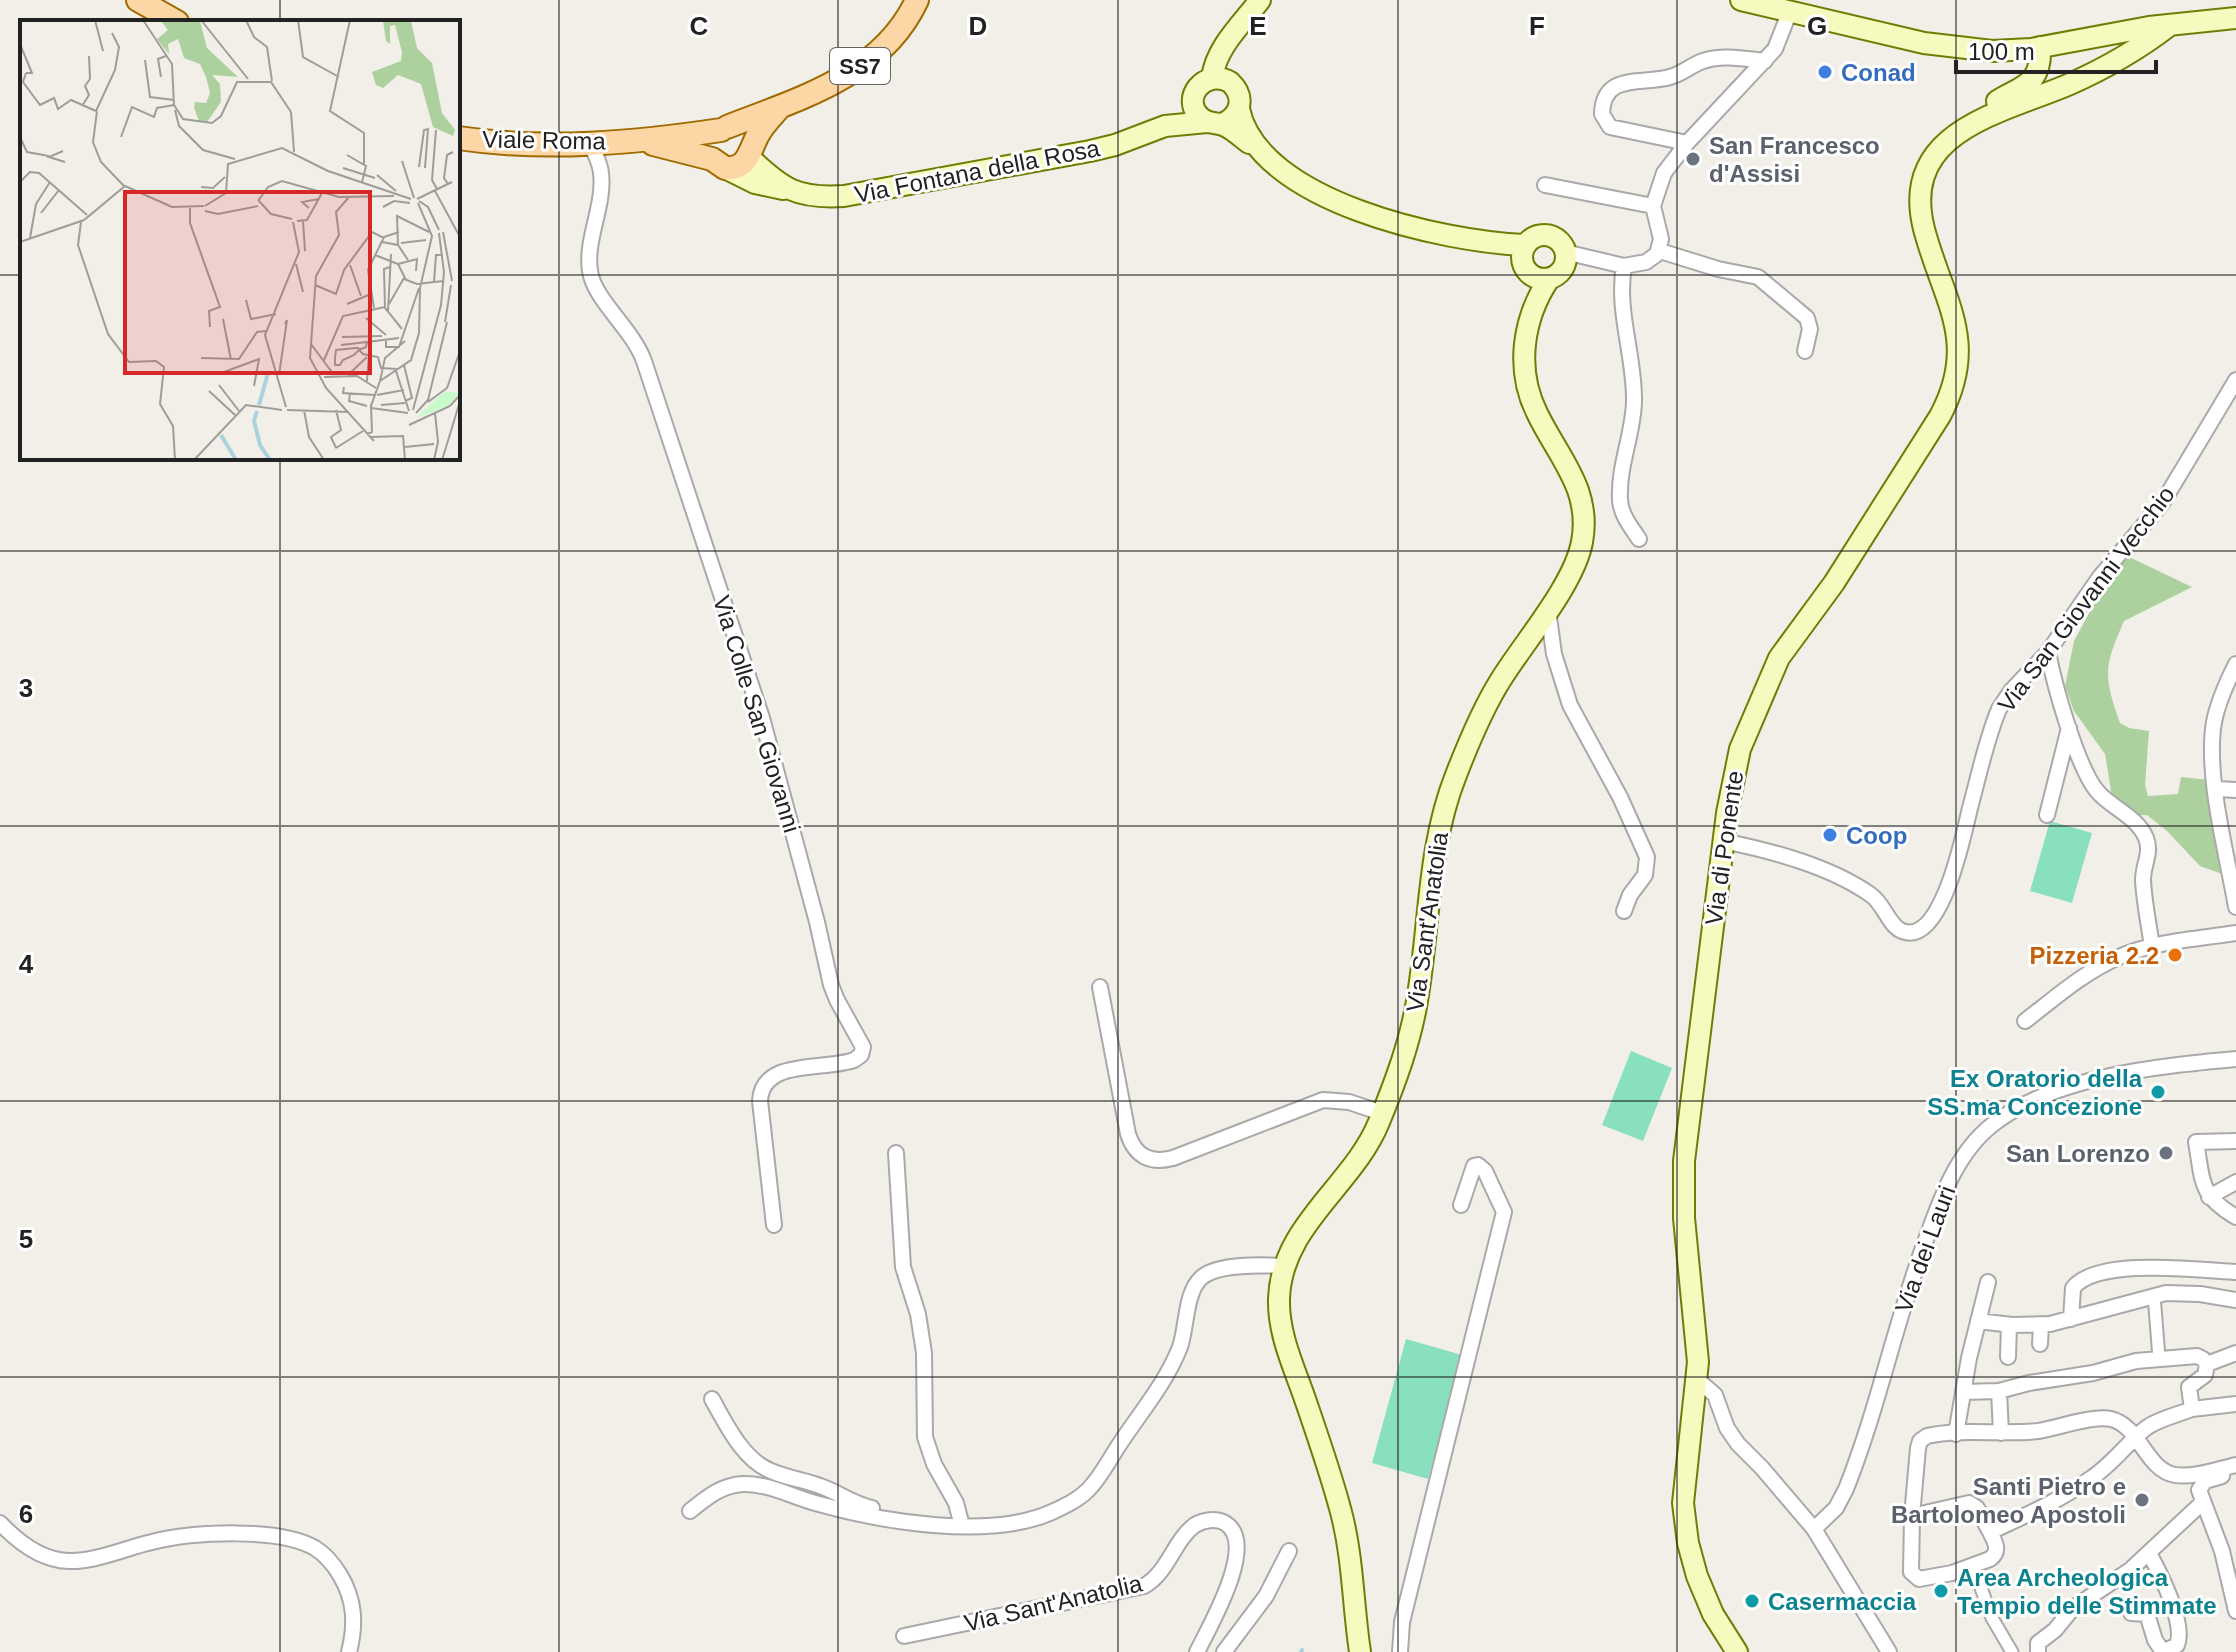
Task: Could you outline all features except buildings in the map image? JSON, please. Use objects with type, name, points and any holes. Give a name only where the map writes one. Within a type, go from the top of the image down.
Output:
[{"type":"main road","points":[[138,0],[173,20]]},
{"type":"main road","name":"Viale Roma","points":[[460,138],[510,143],[591,144],[724,128],[809,97],[839,81],[895,34],[917,0]]},
{"type":"main road","points":[[1260,0],[1238,29],[1229,60],[1213,83],[1193,97],[1196,112],[1256,147],[1292,176],[1357,211],[1404,226],[1501,244],[1542,263]]},
{"type":"main road","points":[[1741,0],[1948,47],[1992,51],[2040,47],[2170,25],[2236,18]]},
{"type":"main road","name":"Via di Ponente","points":[[1737,1652],[1703,1593],[1692,1561],[1685,1523],[1684,1484],[1698,1380],[1697,1336],[1684,1218],[1684,1161],[1723,841],[1736,762],[1784,650],[1834,583],[1940,416],[1951,393],[1958,367],[1959,342],[1920,210],[1920,188],[1931,163],[1958,131],[1978,120],[2071,84],[2134,52],[2170,25]]},
{"type":"main road","points":[[2071,84],[2083,63],[2091,37]]},
{"type":"main road","name":"Via di Ponente","points":[[1978,120],[1991,104],[2032,81],[2040,63],[2040,47]]},
{"type":"main road","points":[[1213,83],[1239,94],[1241,122],[1256,147]]},
{"type":"main road","name":"Via Fontana della Rosa","points":[[1165,126],[1213,83]]},
{"type":"main road","points":[[781,106],[759,132],[750,154],[739,167],[719,163],[710,146],[711,139],[724,128],[745,133],[750,154],[787,190]]},
{"type":"main road","points":[[1214,123],[1229,121],[1239,109]]},
{"type":"main road","name":"Via Fontana della Rosa","points":[[719,163],[755,183],[835,197],[1098,149],[1165,126],[1214,123]]},
{"type":"main road","name":"Viale Roma","points":[[630,141],[719,163]]},
{"type":"main road","name":"Via Sant'Anatolia","points":[[1360,1652],[1345,1526],[1282,1330],[1279,1298],[1290,1250],[1303,1228],[1361,1156],[1382,1113],[1414,1019],[1432,868],[1452,786],[1491,696],[1548,609],[1579,554],[1585,516],[1581,493],[1531,397],[1525,369],[1527,324],[1538,295],[1542,263]]},
{"type":"street","points":[[1542,263],[1589,259],[1624,266],[1646,262],[1660,251],[1661,236],[1653,206],[1664,173],[1687,143],[1765,61],[1779,42],[1790,11]]},
{"type":"street","points":[[1687,143],[1620,131],[1607,124],[1602,107],[1611,90],[1621,83],[1675,76],[1707,60],[1739,58],[1765,61]]},
{"type":"street","name":"Via Colle San Giovanni","points":[[591,144],[601,175],[590,259],[591,278],[643,356],[762,718],[831,985],[863,1047],[861,1055],[854,1060],[779,1073],[762,1087],[760,1101],[774,1225]]},
{"type":"street","points":[[1545,185],[1653,206]]},
{"type":"street","points":[[1660,251],[1718,269],[1758,277],[1807,318],[1810,329],[1805,351]]},
{"type":"street","points":[[1624,266],[1621,298],[1634,397],[1620,497],[1623,514],[1639,539]]},
{"type":"street","name":"Via San Giovanni Vecchio","points":[[1723,841],[1833,875],[1875,898],[1898,930],[1907,933],[1916,931],[1933,914],[1951,880],[1999,709],[2011,691],[2044,658],[2099,578],[2170,491],[2236,380]]},
{"type":"street","points":[[1548,609],[1554,654],[1570,705],[1609,774],[1646,851],[1646,871],[1630,895],[1624,911]]},
{"type":"street","points":[[2044,658],[2093,786],[2135,823],[2147,840],[2143,881],[2152,947]]},
{"type":"street","points":[[2235,901],[2230,838],[2217,789],[2214,725],[2221,698],[2236,664]]},
{"type":"street","points":[[2047,815],[2069,727]]},
{"type":"street","points":[[2217,789],[2236,790]]},
{"type":"street","points":[[2025,1021],[2072,985],[2110,961],[2133,951],[2236,933]]},
{"type":"street","points":[[1100,987],[1128,1134],[1135,1150],[1145,1158],[1168,1159],[1323,1100],[1349,1102],[1382,1113]]},
{"type":"street","name":"Via dei Lauri","points":[[1814,1529],[1836,1508],[1846,1489],[1911,1280],[1941,1198],[1957,1167],[1979,1136],[2021,1106],[2106,1077],[2154,1067],[2236,1059]]},
{"type":"street","points":[[2236,1141],[2196,1142],[2209,1197],[2236,1217]]},
{"type":"street","points":[[896,1153],[903,1267],[918,1314],[924,1353],[926,1442],[934,1464],[956,1503],[962,1526]]},
{"type":"street","points":[[1400,1652],[1402,1622],[1504,1212],[1485,1171],[1478,1165],[1474,1166],[1461,1205]]},
{"type":"street","points":[[2209,1197],[2236,1182]]},
{"type":"street","points":[[690,1511],[714,1492],[748,1484],[865,1515],[938,1524],[1000,1527],[1024,1523],[1055,1511],[1084,1494],[1100,1476],[1173,1363],[1199,1281],[1209,1273],[1220,1270],[1284,1266]]},
{"type":"street","points":[[2071,1319],[2073,1288],[2084,1279],[2139,1268],[2236,1272]]},
{"type":"street","points":[[1956,1434],[1988,1282]]},
{"type":"street","points":[[1978,1321],[2041,1325],[2154,1295],[2181,1293],[2236,1300]]},
{"type":"street","points":[[2154,1295],[2159,1358]]},
{"type":"street","points":[[2008,1357],[2009,1325]]},
{"type":"street","points":[[2040,1344],[2041,1325]]},
{"type":"street","points":[[2207,1364],[2236,1353]]},
{"type":"street","points":[[1963,1392],[1999,1391],[2159,1358],[2197,1356],[2207,1364],[2205,1375],[2189,1387],[2192,1409]]},
{"type":"street","points":[[1698,1380],[1715,1395],[1727,1428],[1738,1444],[1814,1529],[1889,1652]]},
{"type":"street","points":[[1999,1391],[2001,1433]]},
{"type":"street","points":[[712,1399],[740,1444],[765,1469],[822,1486],[862,1505],[938,1524]]},
{"type":"street","points":[[1990,1532],[2060,1498],[2094,1477],[2152,1424],[2192,1409],[2236,1404]]},
{"type":"street","points":[[1912,1516],[1969,1503],[1977,1508],[1990,1532],[1997,1547],[1996,1554],[1952,1573],[1919,1579],[1912,1575],[1912,1516],[1919,1445],[1923,1438],[1933,1435],[2040,1431],[2102,1418],[2123,1424],[2159,1466],[2171,1474],[2236,1468]]},
{"type":"street","points":[[2236,1468],[2202,1484],[2199,1490],[2220,1545],[2233,1588],[2236,1611]]},
{"type":"street","points":[[2038,1652],[2038,1643],[2055,1630],[2070,1611],[2125,1574],[2203,1502]]},
{"type":"street","name":"Via Sant'Anatolia","points":[[904,1636],[1144,1586],[1154,1580],[1192,1528],[1205,1521],[1217,1520],[1227,1525],[1234,1534],[1236,1557],[1227,1589],[1197,1652]]},
{"type":"street","points":[[0,1523],[39,1554],[67,1561],[196,1535],[259,1536],[304,1543],[327,1557],[350,1596],[354,1618],[349,1652]]},
{"type":"street","points":[[1224,1652],[1266,1596],[1289,1551]]},
{"type":"street","points":[[2131,1613],[2147,1614],[2155,1640],[2163,1652],[2177,1645],[2179,1633],[2166,1585],[2149,1553]]},
{"type":"street","points":[[1973,1566],[1992,1618],[2012,1652]]},
{"type":"green space","points":[[2127,556],[2192,587],[2124,621],[2109,661],[2114,707],[2120,723],[2129,728],[2149,731],[2145,785],[2148,796],[2178,794],[2181,777],[2210,780],[2225,875],[2200,866],[2147,815],[2135,815],[2112,797],[2105,754],[2074,711],[2065,686],[2074,641],[2106,582]]},
{"type":"green space","points":[[2050,821],[2092,833],[2072,903],[2030,891]]},
{"type":"green space","points":[[1631,1051],[1672,1068],[1643,1141],[1602,1125]]},
{"type":"green space","points":[[1406,1339],[1462,1355],[1428,1479],[1372,1463]]},
{"type":"place","name":"Conad","points":[[1825,72]]},
{"type":"place","name":"San Francesco d'Assisi","points":[[1693,159]]},
{"type":"place","name":"Coop","points":[[1830,835]]},
{"type":"place","name":"Pizzeria 2.2","points":[[2175,955]]},
{"type":"place","name":"Ex Oratorio della SS.ma Concezione","points":[[2158,1092]]},
{"type":"place","name":"San Lorenzo","points":[[2166,1153]]},
{"type":"place","name":"Santi Pietro e Bartolomeo Apostoli","points":[[2142,1500]]},
{"type":"place","name":"Area Archeologica Tempio delle Stimmate","points":[[1941,1591]]},
{"type":"place","name":"Casermaccia","points":[[1752,1601]]}]
